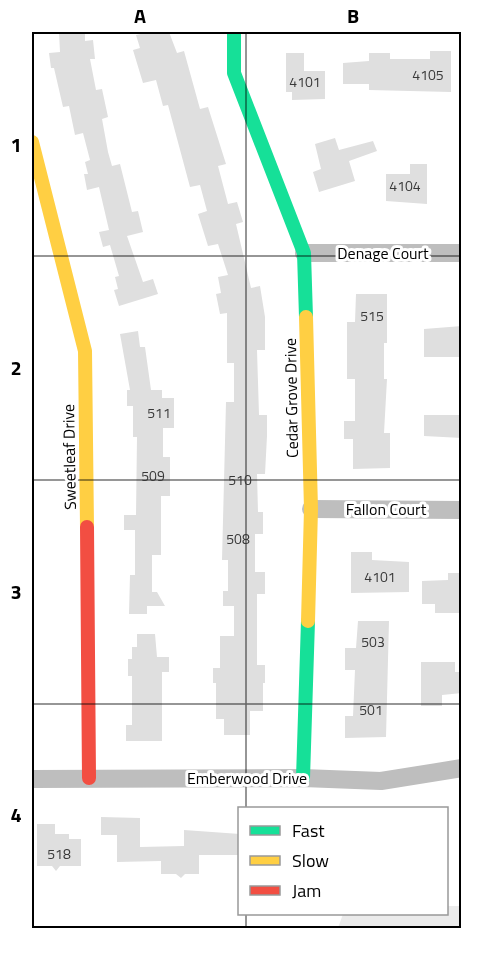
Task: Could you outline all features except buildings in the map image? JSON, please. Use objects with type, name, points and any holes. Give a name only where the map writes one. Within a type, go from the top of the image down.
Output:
[{"type":"street","name":"Cedar Grove Drive","points":[[234,32],[234,74],[304,253],[311,508],[303,778]]},
{"type":"street","name":"Sweetleaf Drive","points":[[32,142],[85,351],[89,778]]},
{"type":"street","name":"Denage Court","points":[[304,253],[462,253]]},
{"type":"street","name":"Fallon Court","points":[[311,508],[462,510]]},
{"type":"street","name":"Emberwood Drive","points":[[32,779],[303,778],[381,781],[462,768]]},
{"type":"shaded area","points":[[448,906],[461,906],[461,928],[338,928],[343,915],[448,915]]},
{"type":"traffic: fast","points":[[234,32],[234,73],[304,253],[306,317]]},
{"type":"traffic: fast","points":[[303,778],[308,621]]},
{"type":"traffic: slow","points":[[32,142],[85,351],[87,527]]},
{"type":"traffic: slow","points":[[306,317],[311,509],[308,621]]},
{"type":"traffic: jam","points":[[87,527],[89,778]]}]
